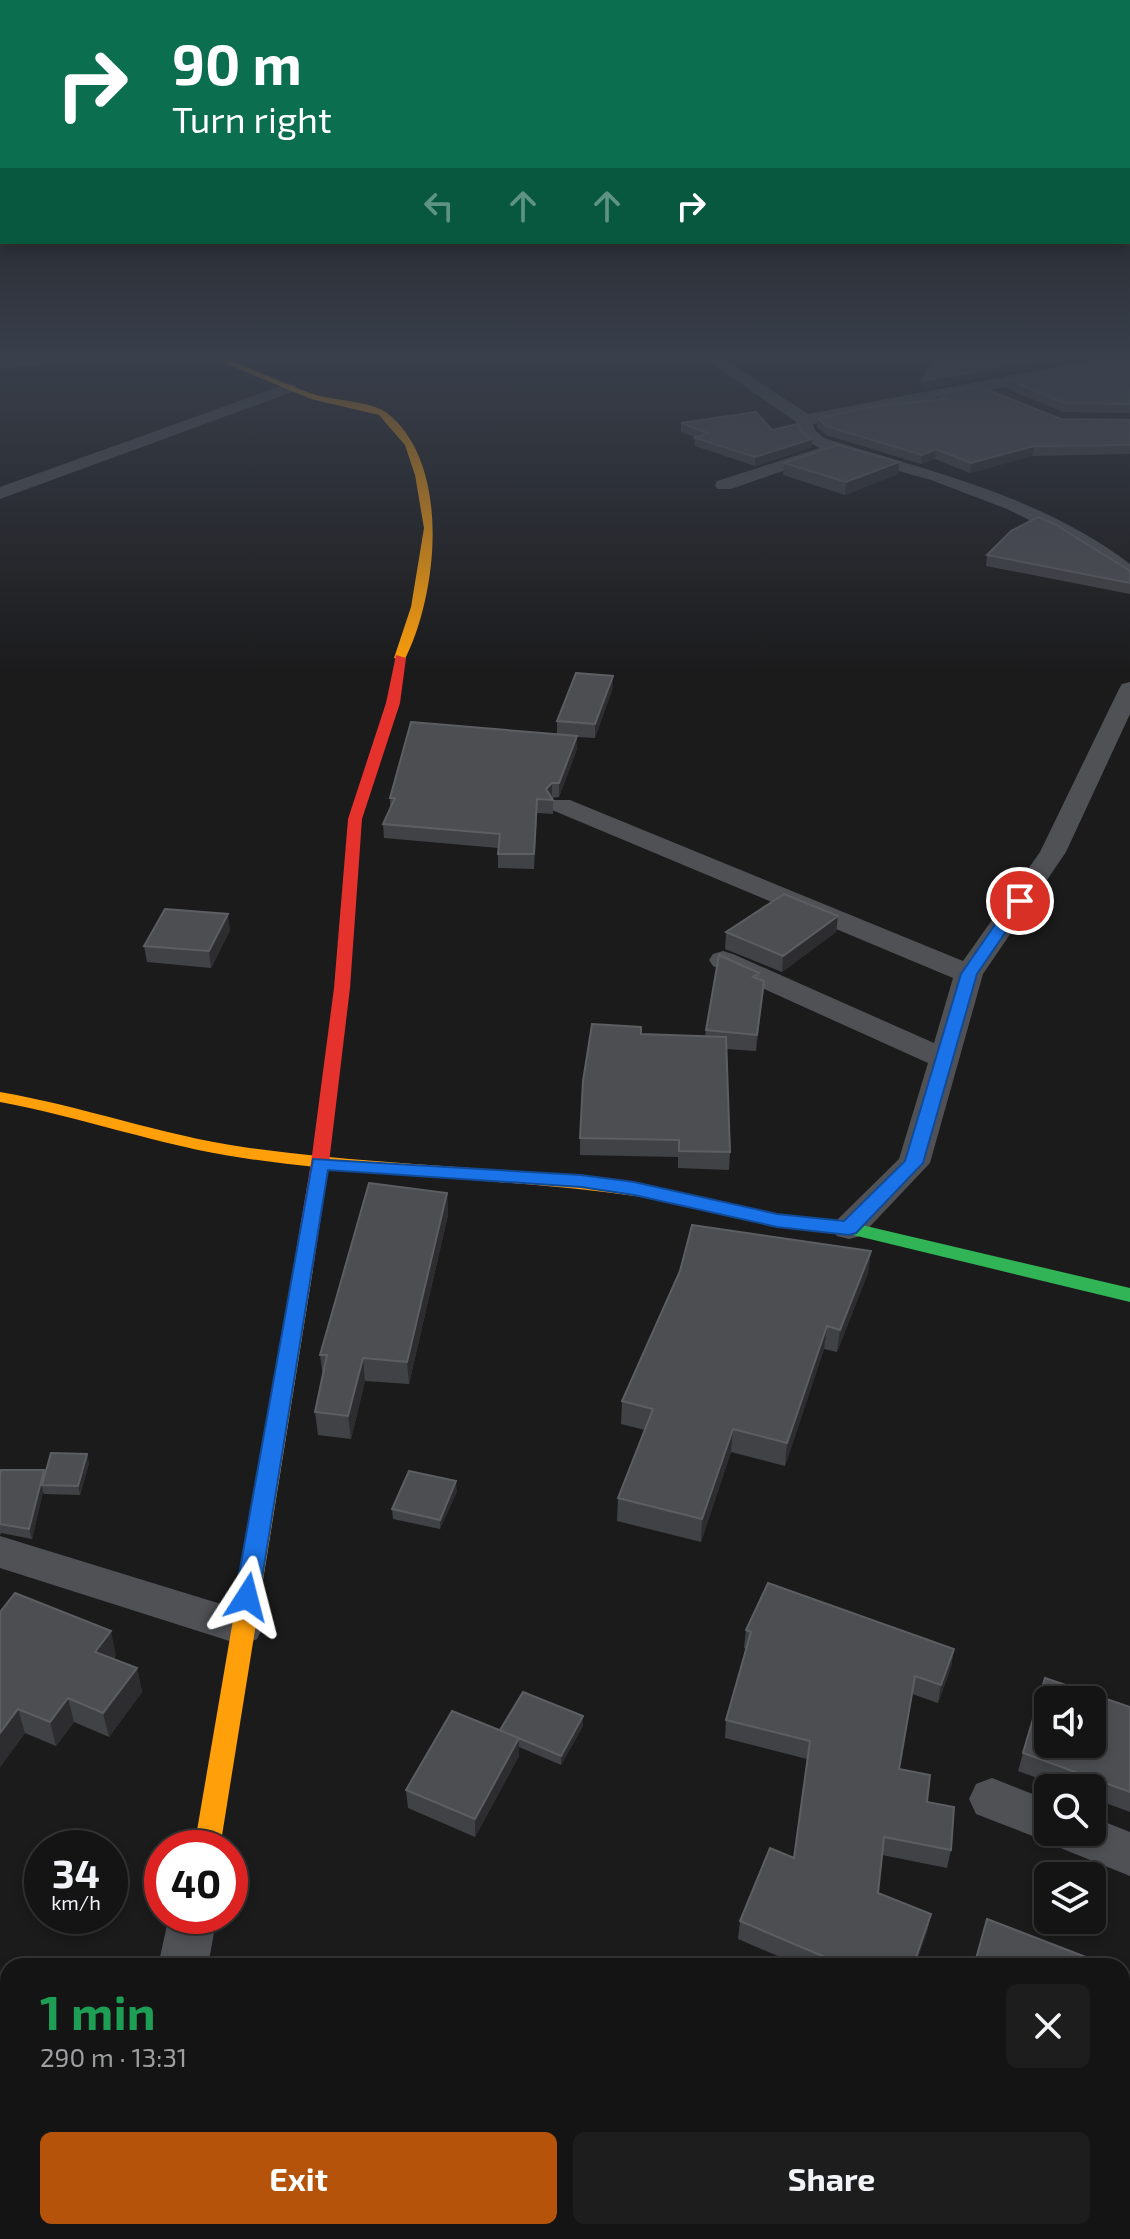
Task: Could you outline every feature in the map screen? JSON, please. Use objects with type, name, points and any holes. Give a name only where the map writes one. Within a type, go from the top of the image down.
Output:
[{"type":"street","points":[[0,493],[78,464]]},
{"type":"street","points":[[210,1830],[320,1163],[342,988],[355,819],[393,703],[401,652],[417,607],[429,528],[417,464]]},
{"type":"street","points":[[724,485],[786,464]]},
{"type":"street","points":[[895,464],[940,477],[1065,530],[1110,557],[1130,574]]},
{"type":"street","points":[[849,1228],[914,1163],[969,974],[1053,852],[1130,689]]},
{"type":"street","points":[[561,805],[969,974]]},
{"type":"street","points":[[723,960],[943,1058]]},
{"type":"street","points":[[0,1097],[62,1108],[92,1120],[239,1152],[320,1163],[581,1181],[634,1188],[777,1220],[849,1228],[1130,1295]]},
{"type":"street","points":[[0,1552],[242,1627]]},
{"type":"street","points":[[992,1799],[1034,1816]]},
{"type":"street","points":[[1106,1844],[1130,1854]]},
{"type":"street","points":[[185,1958],[189,1934]]},
{"type":"building","points":[[789,464],[892,464],[846,482]]},
{"type":"building","points":[[1038,517],[1130,571],[1130,583],[987,555],[1011,531]]},
{"type":"building","points":[[576,673],[613,676],[595,724],[557,721]]},
{"type":"building","points":[[411,722],[577,736],[559,783],[552,783],[546,789],[553,800],[537,799],[534,854],[498,854],[500,834],[383,824],[395,798],[390,798]]},
{"type":"building","points":[[784,894],[838,916],[783,956],[726,932]]},
{"type":"building","points":[[165,909],[228,914],[209,951],[144,946]]},
{"type":"building","points":[[719,955],[759,973],[753,977],[764,981],[757,1035],[706,1030]]},
{"type":"building","points":[[592,1024],[641,1027],[641,1034],[726,1037],[730,1152],[679,1151],[679,1140],[580,1138],[583,1081]]},
{"type":"building","points":[[369,1183],[447,1193],[407,1362],[363,1358],[348,1416],[315,1412],[327,1355],[320,1355]]},
{"type":"building","points":[[692,1225],[871,1251],[840,1330],[827,1326],[787,1443],[733,1429],[702,1519],[618,1498],[653,1409],[622,1401],[680,1271]]},
{"type":"building","points":[[51,1453],[87,1454],[78,1486],[42,1485]]},
{"type":"building","points":[[1,1470],[44,1470],[29,1529],[0,1524]]},
{"type":"building","points":[[409,1471],[456,1481],[440,1520],[392,1509]]},
{"type":"building","points":[[768,1583],[954,1649],[941,1685],[915,1676],[899,1769],[930,1775],[927,1802],[954,1807],[951,1850],[884,1837],[878,1893],[931,1914],[916,1958],[827,1958],[740,1921],[770,1848],[794,1858],[810,1741],[726,1720],[751,1632],[746,1630]]},
{"type":"building","points":[[15,1593],[111,1631],[95,1652],[137,1668],[103,1713],[68,1698],[50,1722],[18,1709],[0,1733],[0,1612]]},
{"type":"building","points":[[1045,1678],[1068,1686],[1043,1686]]},
{"type":"building","points":[[523,1692],[583,1716],[561,1756],[500,1730]]},
{"type":"building","points":[[1106,1699],[1130,1707],[1130,1792],[1106,1783],[1106,1774],[1081,1774],[1037,1758],[1106,1758]]},
{"type":"building","points":[[452,1711],[519,1738],[475,1819],[406,1790]]},
{"type":"building","points":[[1034,1716],[1034,1757],[1023,1753]]},
{"type":"building","points":[[987,1919],[1088,1958],[976,1958]]},
{"type":"traffic: fast","points":[[662,1194],[777,1220],[849,1228],[1130,1295]]},
{"type":"traffic: slow","points":[[400,658],[417,607],[429,528],[417,464]]},
{"type":"traffic: slow","points":[[0,1097],[62,1108],[92,1120],[239,1152],[320,1163],[581,1181],[662,1194]]},
{"type":"traffic: slow","points":[[210,1830],[303,1269]]},
{"type":"traffic: jam","points":[[303,1269],[342,988],[355,819],[393,703],[400,658]]},
{"type":"route","points":[[247,1597],[320,1163],[581,1181],[634,1188],[777,1220],[849,1228],[914,1163],[969,974],[1020,901]]}]
